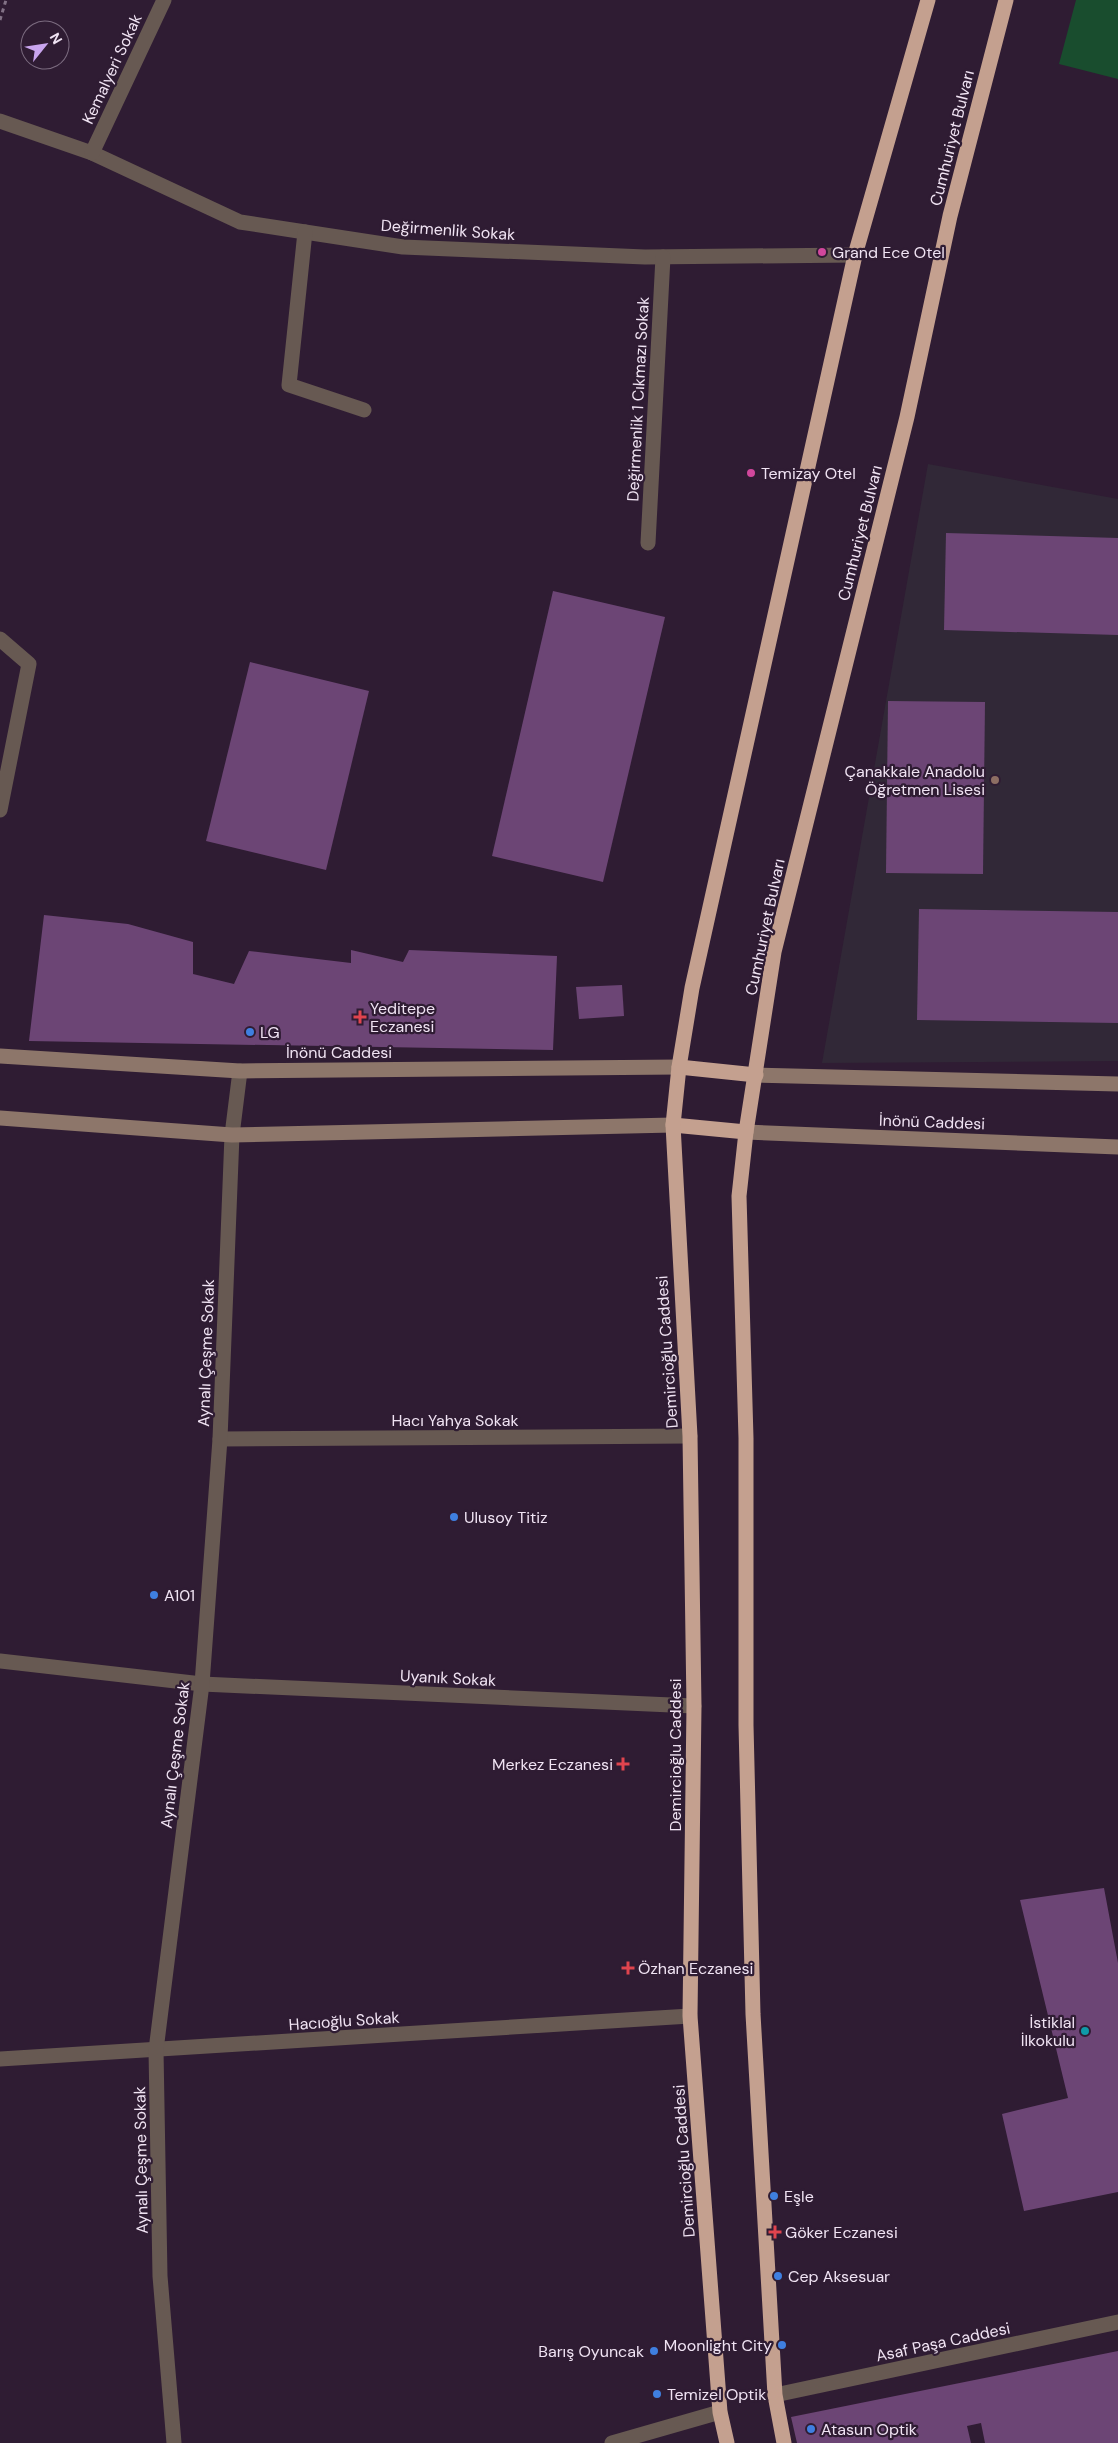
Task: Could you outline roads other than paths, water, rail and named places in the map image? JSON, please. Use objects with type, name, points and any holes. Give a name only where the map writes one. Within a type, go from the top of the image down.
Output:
[{"type":"highway","points":[[784,2443],[775,2395],[753,2014],[746,1725],[746,1438],[738,1196],[746,1132],[756,1075],[679,1067],[692,988],[855,255],[928,0]]},
{"type":"highway","name":"Cumhuriyet Bulvarı","points":[[756,1075],[774,952],[907,418],[950,216],[1006,0]]},
{"type":"highway","name":"Demircioğlu Caddesi","points":[[679,1067],[673,1125],[690,1436],[694,1706],[690,2016],[720,2412],[727,2443]]},
{"type":"highway","points":[[673,1125],[746,1132]]},
{"type":"street","name":"Kemalyeri Sokak","points":[[92,153],[164,0]]},
{"type":"street","name":"Değirmenlik Sokak","points":[[0,121],[92,153],[240,222],[403,248],[663,257],[855,255]]},
{"type":"street","points":[[305,232],[289,385],[364,410]]},
{"type":"street","name":"Değirmenlik 1 Cıkmazı Sokak","points":[[648,543],[663,257]]},
{"type":"street","points":[[0,639],[29,664],[0,810]]},
{"type":"street","name":"İnönü Caddesi","points":[[0,1056],[240,1071],[679,1067]]},
{"type":"street","name":"Aynalı Çeşme Sokak","points":[[174,2443],[160,2276],[156,2050],[202,1684],[220,1439],[232,1135],[240,1071]]},
{"type":"street","points":[[756,1075],[1118,1084]]},
{"type":"street","points":[[0,1118],[232,1135],[673,1125]]},
{"type":"street","name":"İnönü Caddesi","points":[[746,1132],[1118,1147]]},
{"type":"street","name":"Hacı Yahya Sokak","points":[[220,1439],[690,1436]]},
{"type":"street","name":"Uyanık Sokak","points":[[0,1661],[202,1684],[694,1706]]},
{"type":"street","name":"Hacıoğlu Sokak","points":[[0,2059],[690,2016]]},
{"type":"street","name":"Asaf Paşa Caddesi","points":[[775,2395],[1118,2322]]},
{"type":"street","points":[[612,2443],[720,2412]]},
{"type":"place","name":"Grand Ece Otel","points":[[822,252]]},
{"type":"place","name":"Temizay Otel","points":[[751,473]]},
{"type":"place","name":"Çanakkale Anadolu Öğretmen Lisesi","points":[[995,780]]},
{"type":"place","name":"Yeditepe Eczanesi","points":[[360,1017]]},
{"type":"place","name":"LG","points":[[250,1032]]},
{"type":"place","name":"Ulusoy Titiz","points":[[454,1517]]},
{"type":"place","name":"A101","points":[[154,1595]]},
{"type":"place","name":"Merkez Eczanesi","points":[[623,1764]]},
{"type":"place","name":"Özhan Eczanesi","points":[[628,1968]]},
{"type":"place","name":"İstiklal İlkokulu","points":[[1085,2031]]},
{"type":"place","name":"Eşle","points":[[774,2196]]},
{"type":"place","name":"Göker Eczanesi","points":[[775,2232]]},
{"type":"place","name":"Cep Aksesuar","points":[[778,2276]]},
{"type":"place","name":"Moonlight City","points":[[782,2345]]},
{"type":"place","name":"Barış Oyuncak","points":[[654,2351]]},
{"type":"place","name":"Temizel Optik","points":[[657,2394]]},
{"type":"place","name":"Atasun Optik","points":[[811,2429]]}]
